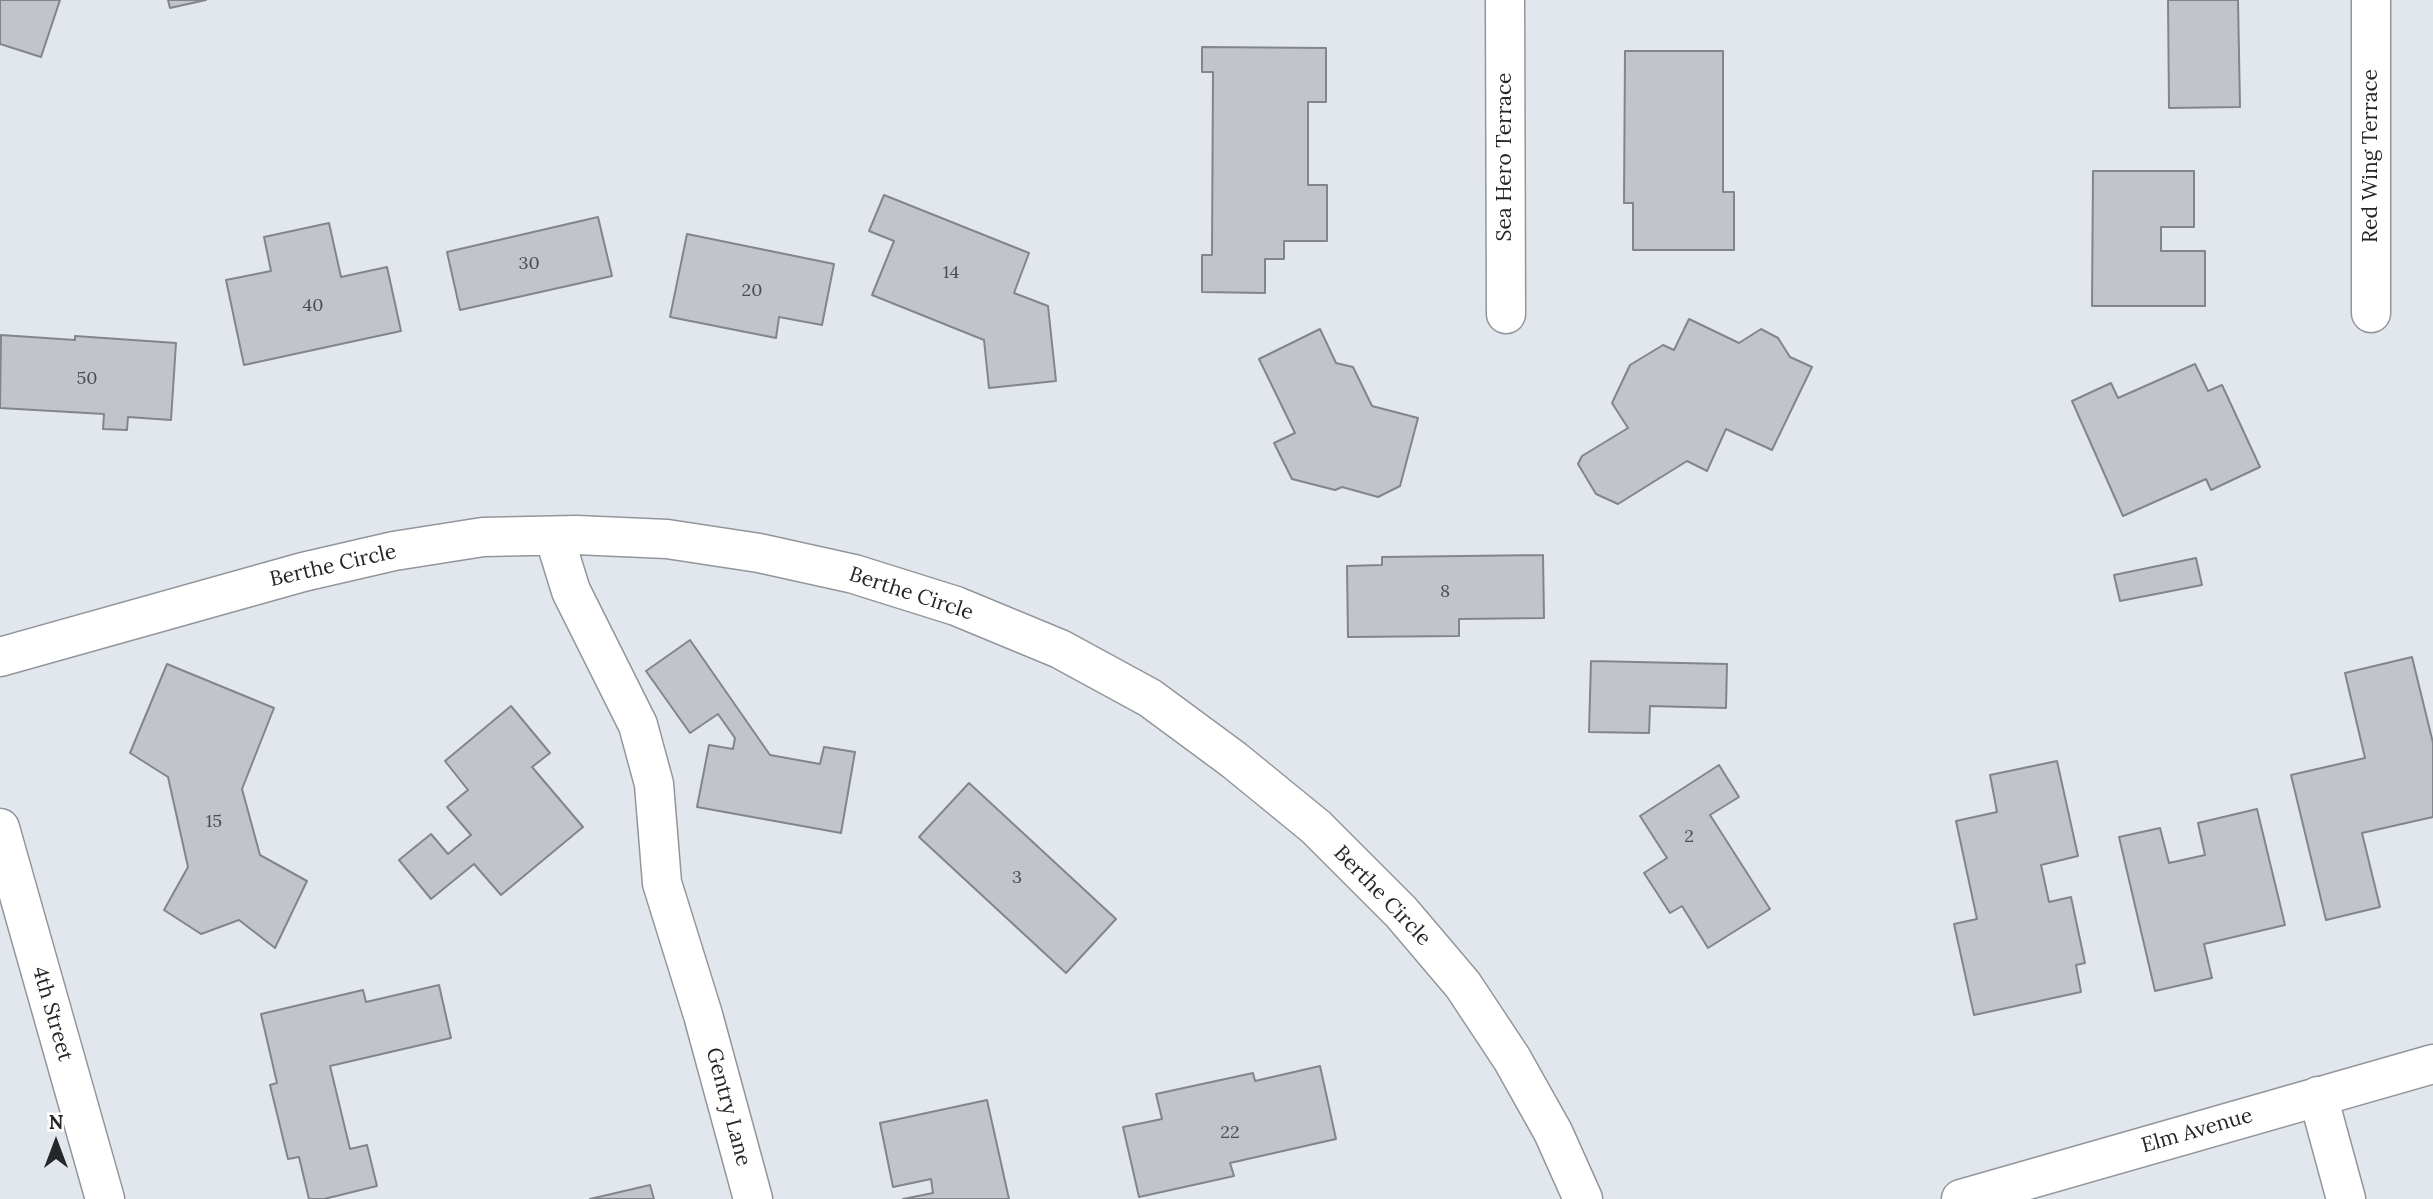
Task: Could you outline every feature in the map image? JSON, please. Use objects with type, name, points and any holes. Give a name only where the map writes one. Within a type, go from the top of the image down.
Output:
[{"type":"street","name":"Sea Hero Terrace","points":[[1505,0],[1506,314]]},
{"type":"street","name":"Red Wing Terrace","points":[[2371,0],[2371,313]]},
{"type":"street","name":"Gentry Lane","points":[[554,536],[571,591],[638,725],[654,784],[662,883],[703,1015],[753,1199]]},
{"type":"street","name":"Berthe Circle","points":[[0,657],[218,594],[394,551],[483,537],[667,539],[759,553],[854,573],[956,606],[1059,649],[1150,698],[1234,760],[1316,827],[1401,912],[1463,985],[1512,1059],[1553,1132],[1583,1199]]},
{"type":"street","name":"4th Street","points":[[0,828],[105,1199]]},
{"type":"street","name":"Elm Avenue","points":[[1961,1199],[2433,1064]]},
{"type":"street","points":[[2318,1096],[2346,1199]]},
{"type":"building","points":[[0,0],[60,0],[41,57],[0,44]]},
{"type":"building","points":[[168,0],[206,0],[170,8]]},
{"type":"building","points":[[2168,0],[2238,0],[2240,107],[2169,108]]},
{"type":"building","points":[[1202,47],[1326,48],[1326,102],[1308,102],[1308,185],[1327,185],[1327,241],[1284,241],[1284,259],[1265,259],[1265,293],[1202,292],[1202,255],[1212,255],[1213,72],[1202,72]]},
{"type":"building","points":[[1625,51],[1723,51],[1723,192],[1734,192],[1734,250],[1633,250],[1633,203],[1624,203]]},
{"type":"building","points":[[2093,171],[2194,171],[2194,227],[2161,227],[2161,251],[2205,251],[2205,306],[2092,306]]},
{"type":"building","points":[[884,195],[1029,253],[1014,293],[1048,306],[1056,381],[989,388],[984,340],[872,295],[894,241],[869,231]]},
{"type":"building","points":[[598,217],[612,276],[460,310],[447,252]]},
{"type":"building","points":[[329,223],[341,277],[387,267],[401,331],[244,365],[226,280],[271,271],[264,237]]},
{"type":"building","points":[[687,234],[834,264],[822,325],[779,317],[776,338],[670,317]]},
{"type":"building","points":[[1689,319],[1739,343],[1761,329],[1778,338],[1790,357],[1812,367],[1772,450],[1726,429],[1707,471],[1687,461],[1618,504],[1596,494],[1578,464],[1582,456],[1628,428],[1612,403],[1630,365],[1663,345],[1674,350]]},
{"type":"building","points":[[1320,329],[1336,363],[1353,367],[1372,406],[1418,418],[1400,486],[1378,497],[1342,487],[1335,490],[1292,479],[1274,443],[1295,433],[1259,359]]},
{"type":"building","points":[[1,335],[75,340],[75,336],[176,343],[171,420],[128,417],[127,430],[103,429],[104,414],[0,408]]},
{"type":"building","points":[[2195,364],[2208,391],[2222,385],[2260,467],[2211,490],[2206,479],[2123,516],[2072,401],[2111,383],[2118,398]]},
{"type":"building","points":[[1543,555],[1544,618],[1459,619],[1459,636],[1348,637],[1347,566],[1382,565],[1382,557]]},
{"type":"building","points":[[2196,558],[2202,585],[2120,601],[2114,575]]},
{"type":"building","points":[[690,640],[770,755],[820,764],[824,747],[855,752],[841,833],[697,807],[709,745],[733,749],[735,738],[718,714],[690,733],[646,671]]},
{"type":"building","points":[[2412,657],[2433,743],[2433,817],[2362,833],[2380,907],[2326,920],[2291,775],[2365,758],[2345,673]]},
{"type":"building","points":[[1591,661],[1727,664],[1726,708],[1650,706],[1649,733],[1589,732]]},
{"type":"building","points":[[167,664],[274,708],[242,789],[260,855],[307,881],[275,948],[239,920],[201,934],[164,910],[188,867],[168,777],[130,753]]},
{"type":"building","points":[[511,706],[550,753],[532,767],[583,827],[501,895],[474,864],[431,899],[399,860],[431,834],[448,854],[471,835],[447,807],[468,790],[445,761]]},
{"type":"building","points":[[2057,761],[2078,856],[2041,865],[2049,902],[2071,897],[2085,963],[2076,965],[2081,992],[1974,1015],[1954,924],[1977,919],[1956,821],[1997,812],[1990,775]]},
{"type":"building","points":[[1719,765],[1739,797],[1710,815],[1770,909],[1708,948],[1682,906],[1670,913],[1644,873],[1667,858],[1640,816]]},
{"type":"building","points":[[969,783],[1116,919],[1066,973],[919,837]]},
{"type":"building","points":[[2257,809],[2285,925],[2204,944],[2212,978],[2155,991],[2119,837],[2160,828],[2169,863],[2205,855],[2198,823]]},
{"type":"building","points":[[439,985],[451,1038],[330,1066],[350,1149],[367,1145],[377,1186],[324,1199],[309,1199],[299,1157],[288,1159],[270,1085],[277,1083],[261,1014],[363,990],[366,1002]]},
{"type":"building","points":[[1320,1066],[1336,1139],[1230,1163],[1234,1176],[1139,1197],[1123,1127],[1162,1119],[1156,1094],[1253,1073],[1255,1081]]},
{"type":"building","points":[[987,1100],[1009,1199],[903,1199],[933,1193],[931,1179],[893,1187],[880,1123]]},
{"type":"building","points":[[650,1185],[654,1199],[590,1199]]}]
